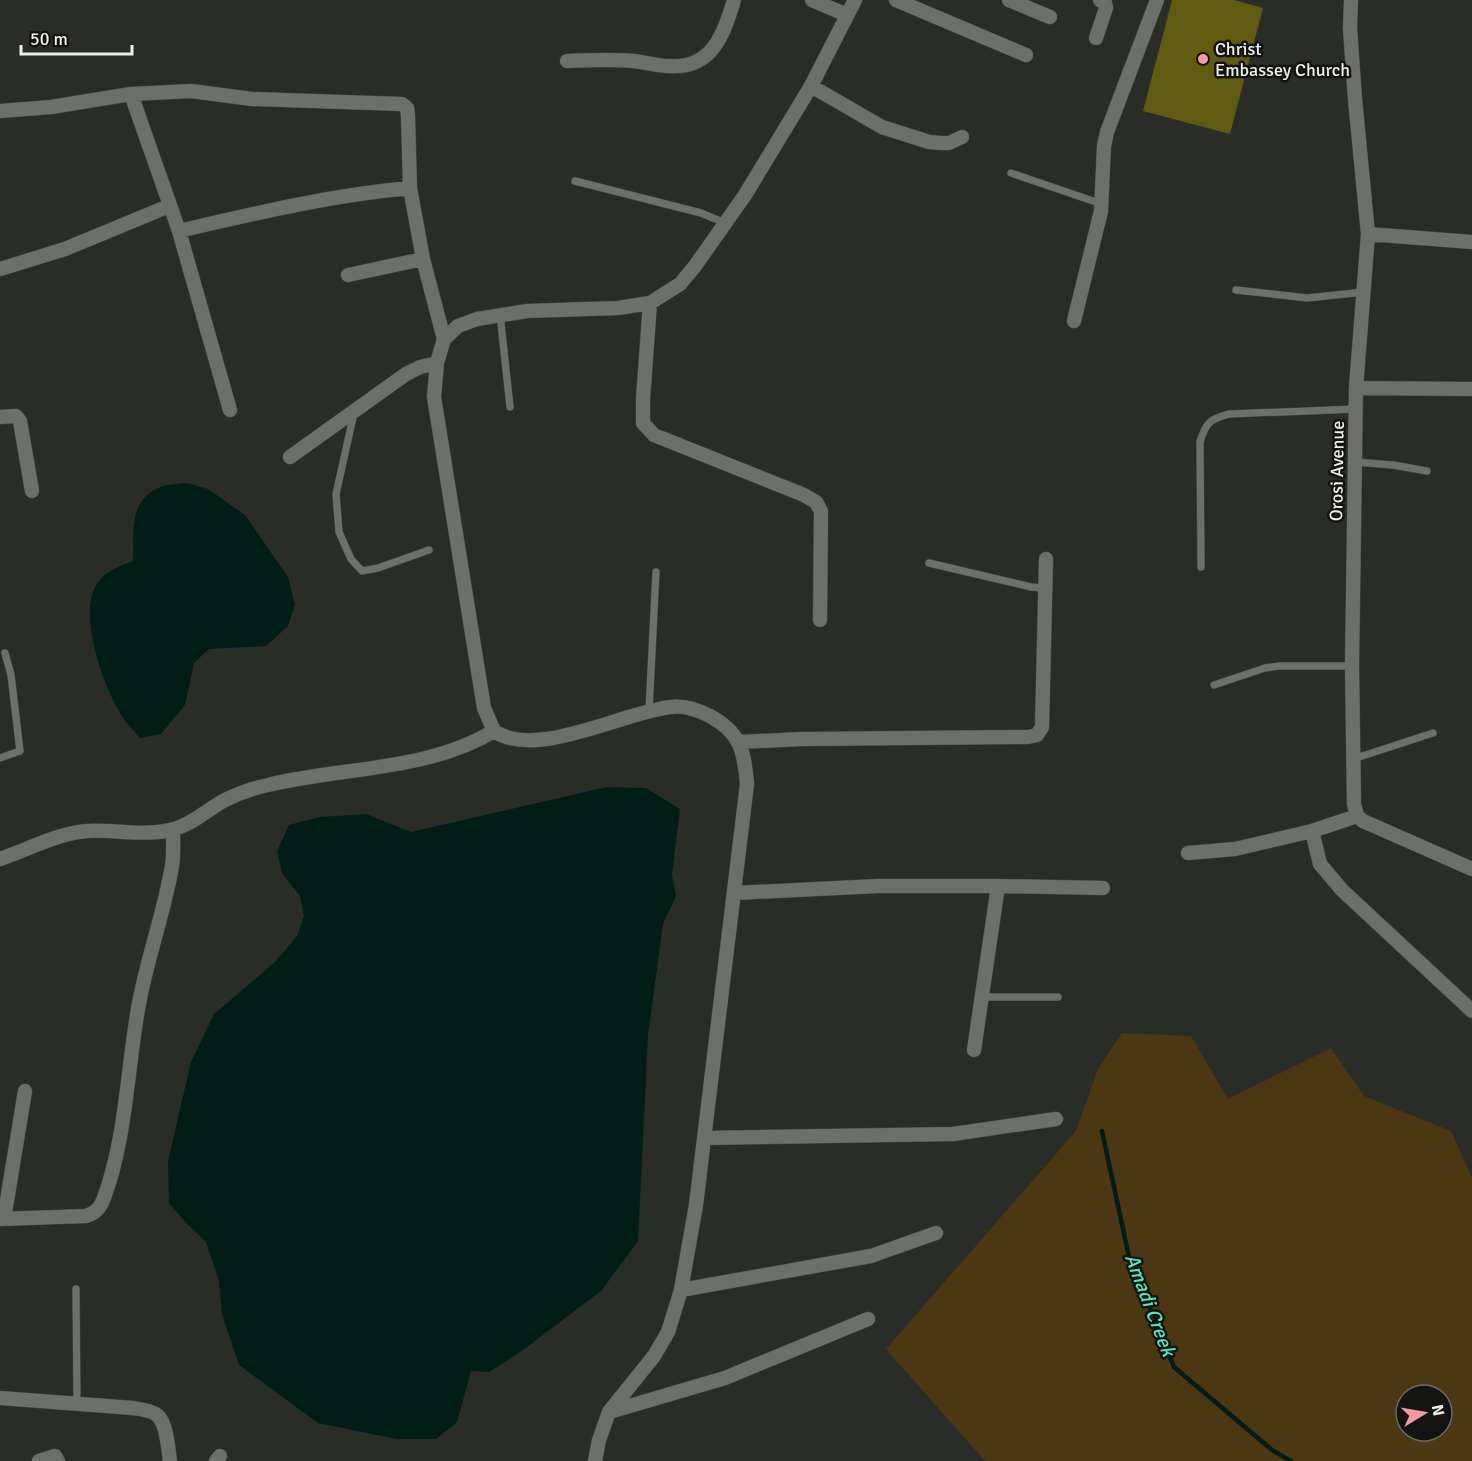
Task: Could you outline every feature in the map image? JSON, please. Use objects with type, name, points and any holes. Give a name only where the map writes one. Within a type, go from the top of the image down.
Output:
[{"type":"street","points":[[567,61],[609,60],[670,67],[689,66],[703,60],[716,44],[725,29],[734,0]]},
{"type":"street","points":[[812,0],[846,15]]},
{"type":"street","points":[[596,1461],[599,1440],[609,1413],[654,1356],[668,1332],[681,1290],[696,1205],[747,784],[744,757],[739,742],[719,721],[697,710],[673,706],[547,739],[510,739],[494,731],[484,708],[447,483],[434,398],[437,363],[444,339],[458,326],[477,319],[500,314],[618,308],[650,303],[666,295],[680,284],[696,266],[745,195],[811,86],[855,0]]},
{"type":"street","points":[[896,0],[1026,55]]},
{"type":"street","points":[[1009,0],[1050,17]]},
{"type":"street","points":[[1096,38],[1106,8],[1105,3],[1100,0]]},
{"type":"street","points":[[1074,321],[1102,204],[1104,146],[1107,132],[1156,0]]},
{"type":"street","name":"Orosi Avenue","points":[[1351,0],[1350,28],[1355,99],[1368,234],[1356,388],[1352,666],[1354,804],[1357,816]]},
{"type":"street","points":[[811,86],[882,127],[940,143],[949,143],[962,137]]},
{"type":"street","points":[[0,111],[51,107],[131,94],[191,92],[252,99],[402,104],[407,108],[408,116],[410,188],[423,259],[444,339]]},
{"type":"street","points":[[131,94],[179,231],[230,410]]},
{"type":"street","points":[[179,231],[313,201],[364,192],[410,188]]},
{"type":"street","points":[[0,269],[65,249],[169,206]]},
{"type":"street","points":[[1368,234],[1472,242]]},
{"type":"street","points":[[348,275],[423,259]]},
{"type":"street","points":[[650,303],[643,423],[654,435],[785,487],[816,502],[821,511],[820,620]]},
{"type":"street","points":[[290,457],[406,374],[420,367],[437,363]]},
{"type":"street","points":[[1356,388],[1472,389]]},
{"type":"street","points":[[0,417],[16,416],[20,422],[32,491]]},
{"type":"street","points":[[739,742],[1035,736],[1042,727],[1046,559]]},
{"type":"street","points":[[0,859],[84,831],[142,832],[173,829],[186,824],[225,800],[249,790],[269,784],[352,772],[449,752],[473,744],[494,731]]},
{"type":"street","points":[[1188,853],[1235,849],[1312,831],[1357,816],[1371,826],[1472,869]]},
{"type":"street","points":[[25,1091],[2,1219],[93,1214],[104,1198],[123,1130],[125,1092],[138,1006],[172,865],[173,829]]},
{"type":"street","points":[[1312,831],[1320,864],[1342,890],[1472,1011]]},
{"type":"street","points":[[734,893],[878,886],[998,885],[1103,888]]},
{"type":"street","points":[[974,1050],[998,885]]},
{"type":"street","points":[[704,1138],[953,1134],[1056,1119]]},
{"type":"street","points":[[681,1290],[871,1256],[936,1233]]},
{"type":"street","points":[[609,1413],[725,1378],[868,1319]]},
{"type":"street","points":[[0,1398],[133,1408],[158,1415],[162,1423],[170,1461]]},
{"type":"street","points":[[39,1461],[55,1456],[58,1461]]},
{"type":"lane","points":[[1011,173],[1102,204]]},
{"type":"lane","points":[[575,181],[701,213],[725,223]]},
{"type":"lane","points":[[1236,290],[1300,298],[1364,292]]},
{"type":"lane","points":[[500,314],[510,407]]},
{"type":"lane","points":[[1201,567],[1200,442],[1204,428],[1210,421],[1230,414],[1356,409]]},
{"type":"lane","points":[[354,410],[336,494],[339,532],[351,559],[362,571],[378,568],[429,550]]},
{"type":"lane","points":[[1355,462],[1427,471]]},
{"type":"lane","points":[[929,563],[1031,587],[1045,588]]},
{"type":"lane","points":[[649,711],[656,572]]},
{"type":"lane","points":[[0,758],[20,751],[11,675],[5,652]]},
{"type":"lane","points":[[1214,685],[1265,668],[1279,666],[1352,666]]},
{"type":"lane","points":[[1353,759],[1433,733]]},
{"type":"lane","points":[[982,997],[1058,997]]},
{"type":"lane","points":[[76,1289],[77,1402]]},
{"type":"shaded area","points":[[187,483],[208,489],[245,515],[288,577],[295,605],[288,626],[266,646],[209,649],[194,663],[185,705],[161,734],[140,738],[115,704],[101,669],[91,630],[92,595],[105,574],[133,561],[135,517],[144,499],[152,491],[163,486]]},
{"type":"shaded area","points":[[607,787],[646,788],[680,809],[672,875],[676,896],[663,924],[648,1035],[638,1241],[601,1291],[523,1350],[489,1372],[471,1371],[457,1422],[436,1439],[397,1439],[318,1423],[239,1365],[222,1315],[219,1281],[206,1242],[169,1203],[168,1161],[191,1062],[214,1014],[275,962],[297,936],[304,916],[300,896],[282,873],[277,851],[289,825],[320,817],[366,814],[411,832]]},
{"type":"shaded area","points":[[1122,1033],[1191,1036],[1228,1099],[1331,1048],[1364,1096],[1451,1131],[1472,1178],[1472,1461],[985,1461],[886,1349],[1076,1131],[1098,1069]]},
{"type":"building","name":"Christ Embassey Church","points":[[1172,0],[1234,0],[1263,8],[1230,134],[1143,111]]},
{"type":"waterway","name":"Amadi Creek","points":[[1102,1131],[1129,1257],[1174,1367],[1272,1450],[1291,1461]]},
{"type":"place","name":"Christ Embassey Church","points":[[1203,59]]}]
